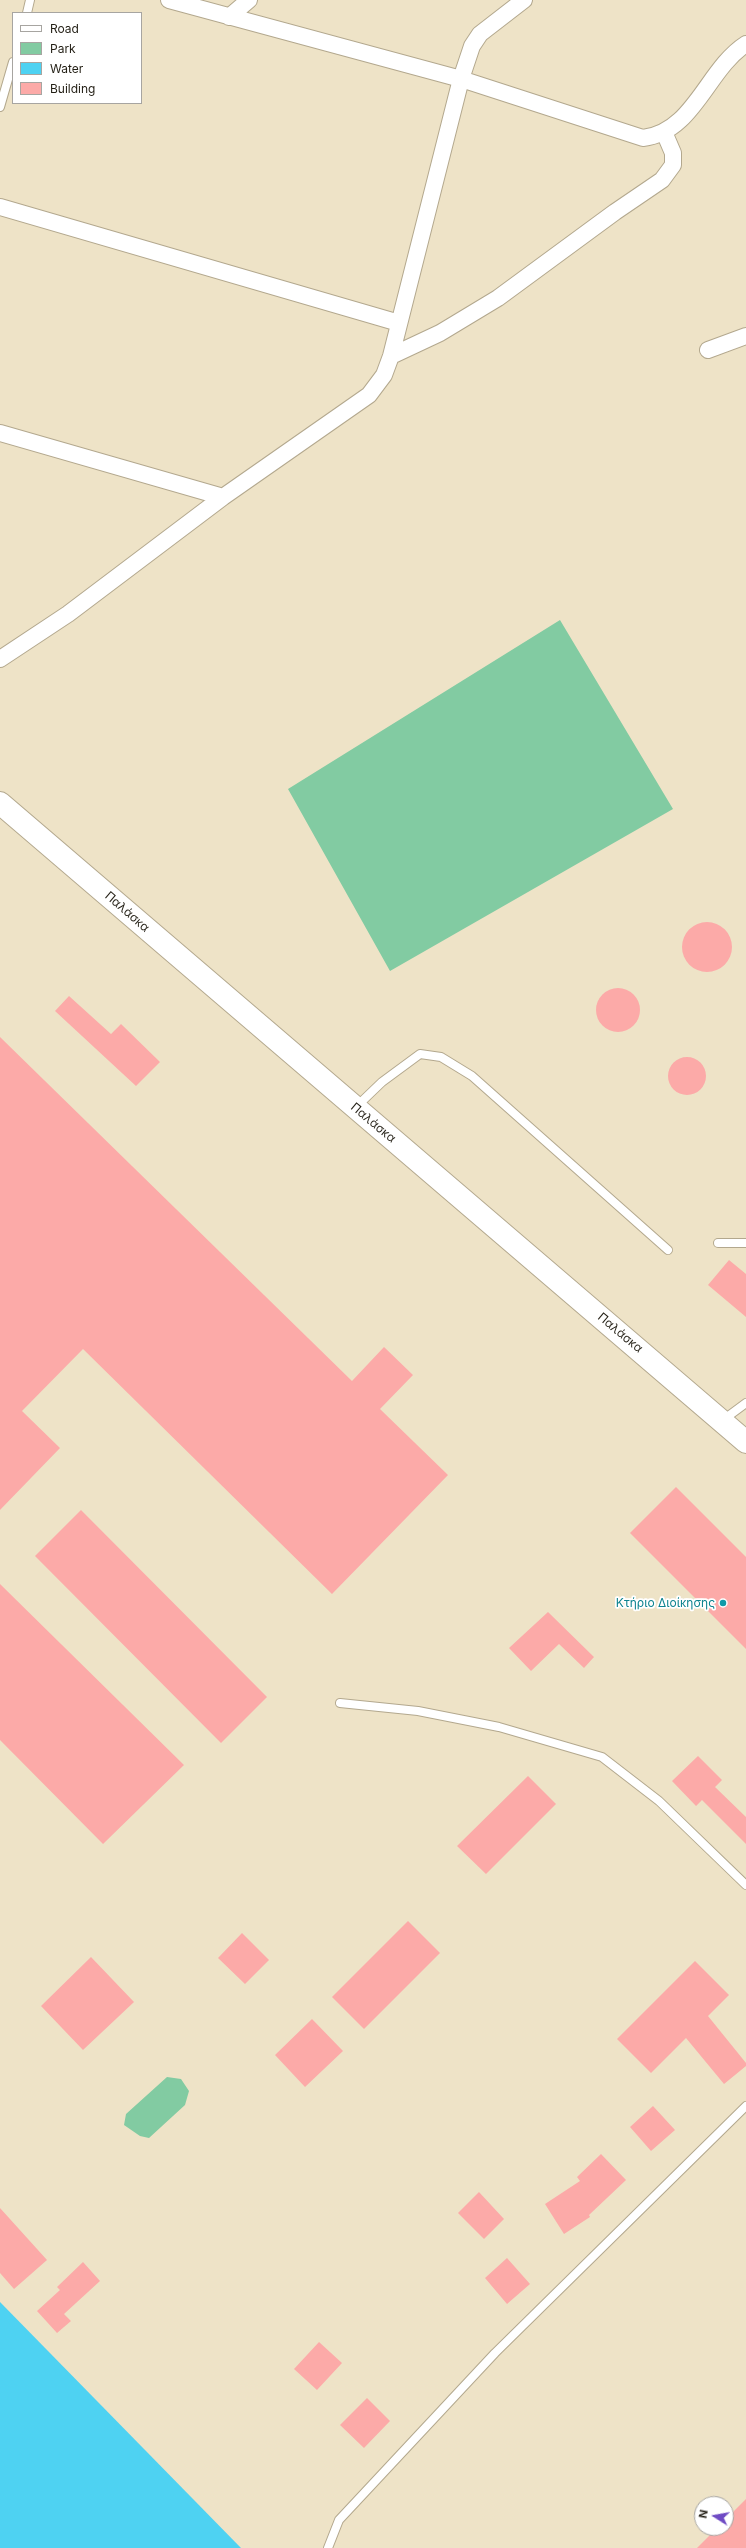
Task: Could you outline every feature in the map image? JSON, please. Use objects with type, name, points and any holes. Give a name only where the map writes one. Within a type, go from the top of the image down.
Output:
[{"type":"street","points":[[169,0],[461,79],[642,138],[654,137],[664,132],[700,99],[714,74],[735,51],[746,44]]},
{"type":"street","points":[[229,16],[249,0]]},
{"type":"street","points":[[0,659],[68,614],[223,498],[369,395],[384,375],[391,356],[461,79],[472,46],[480,34],[524,0]]},
{"type":"street","points":[[391,356],[440,333],[498,298],[615,212],[662,180],[673,165],[673,153],[664,132]]},
{"type":"street","points":[[0,207],[399,323]]},
{"type":"street","points":[[708,350],[746,336]]},
{"type":"street","points":[[0,433],[223,498]]},
{"type":"street","name":"Παλάσκα","points":[[0,803],[355,1108],[723,1420],[746,1442]]},
{"type":"lane","points":[[27,12],[30,0]]},
{"type":"lane","points":[[0,107],[1,98],[12,65]]},
{"type":"lane","points":[[355,1108],[382,1082],[420,1054],[441,1057],[472,1076],[668,1250]]},
{"type":"lane","points":[[718,1243],[746,1243]]},
{"type":"lane","points":[[723,1420],[745,1405]]},
{"type":"lane","points":[[340,1703],[418,1711],[499,1727],[602,1756],[659,1800],[746,1885]]},
{"type":"lane","points":[[328,2548],[339,2520],[490,2359],[746,2106]]},
{"type":"green space","points":[[560,620],[673,809],[390,971],[288,789]]},
{"type":"green space","points":[[167,2077],[181,2079],[189,2091],[185,2105],[149,2138],[140,2136],[124,2125],[126,2114]]},
{"type":"water","points":[[0,2302],[241,2548],[0,2548]]},
{"type":"building","points":[[707,922],[717,924],[725,929],[730,937],[732,947],[730,957],[725,965],[717,970],[707,972],[697,970],[689,965],[684,957],[682,947],[684,937],[689,929],[697,924]]},
{"type":"building","points":[[614,988],[622,988],[634,994],[640,1006],[640,1014],[634,1026],[622,1032],[614,1032],[602,1026],[596,1014],[596,1006],[602,994]]},
{"type":"building","points":[[69,996],[111,1034],[121,1024],[160,1062],[136,1086],[55,1011]]},
{"type":"building","points":[[0,1037],[352,1381],[384,1347],[413,1375],[380,1409],[448,1475],[332,1594],[83,1349],[22,1411],[60,1448],[0,1510]]},
{"type":"building","points":[[687,1057],[697,1060],[703,1066],[706,1076],[703,1086],[697,1092],[687,1095],[677,1092],[671,1086],[668,1076],[671,1066],[677,1060]]},
{"type":"building","points":[[729,1260],[746,1274],[746,1317],[708,1285]]},
{"type":"building","name":"Κτήριο Διοίκησης","points":[[676,1487],[746,1557],[746,1649],[630,1533]]},
{"type":"building","points":[[81,1510],[267,1697],[221,1743],[35,1556]]},
{"type":"building","points":[[0,1584],[184,1765],[103,1844],[0,1740]]},
{"type":"building","points":[[548,1612],[594,1657],[584,1668],[559,1644],[531,1671],[509,1648]]},
{"type":"building","points":[[698,1756],[722,1780],[715,1787],[746,1817],[746,1844],[702,1800],[696,1806],[672,1781]]},
{"type":"building","points":[[528,1776],[556,1804],[486,1874],[457,1846]]},
{"type":"building","points":[[408,1921],[440,1953],[364,2029],[332,1997]]},
{"type":"building","points":[[242,1933],[269,1960],[245,1984],[218,1958]]},
{"type":"building","points":[[91,1957],[134,2002],[83,2050],[41,2006]]},
{"type":"building","points":[[695,1961],[729,1995],[708,2016],[746,2063],[746,2066],[724,2084],[686,2038],[651,2073],[617,2039]]},
{"type":"building","points":[[312,2019],[343,2051],[305,2087],[275,2055]]},
{"type":"building","points":[[653,2106],[675,2130],[651,2151],[630,2127]]},
{"type":"building","points":[[601,2154],[626,2180],[589,2215],[590,2217],[564,2234],[545,2204],[580,2181],[577,2177]]},
{"type":"building","points":[[479,2192],[504,2219],[484,2239],[458,2213]]},
{"type":"building","points":[[0,2208],[47,2260],[14,2289],[0,2273]]},
{"type":"building","points":[[507,2258],[530,2284],[507,2304],[485,2278]]},
{"type":"building","points":[[83,2262],[100,2281],[64,2314],[71,2321],[57,2333],[37,2311],[60,2290],[57,2287]]},
{"type":"building","points":[[319,2342],[342,2363],[317,2390],[294,2369]]},
{"type":"building","points":[[367,2398],[390,2421],[364,2448],[340,2425]]},
{"type":"building","points":[[746,2499],[746,2548],[697,2548],[709,2536],[734,2536],[734,2511]]},
{"type":"place","name":"Κτήριο Διοίκησης","points":[[723,1603]]}]
